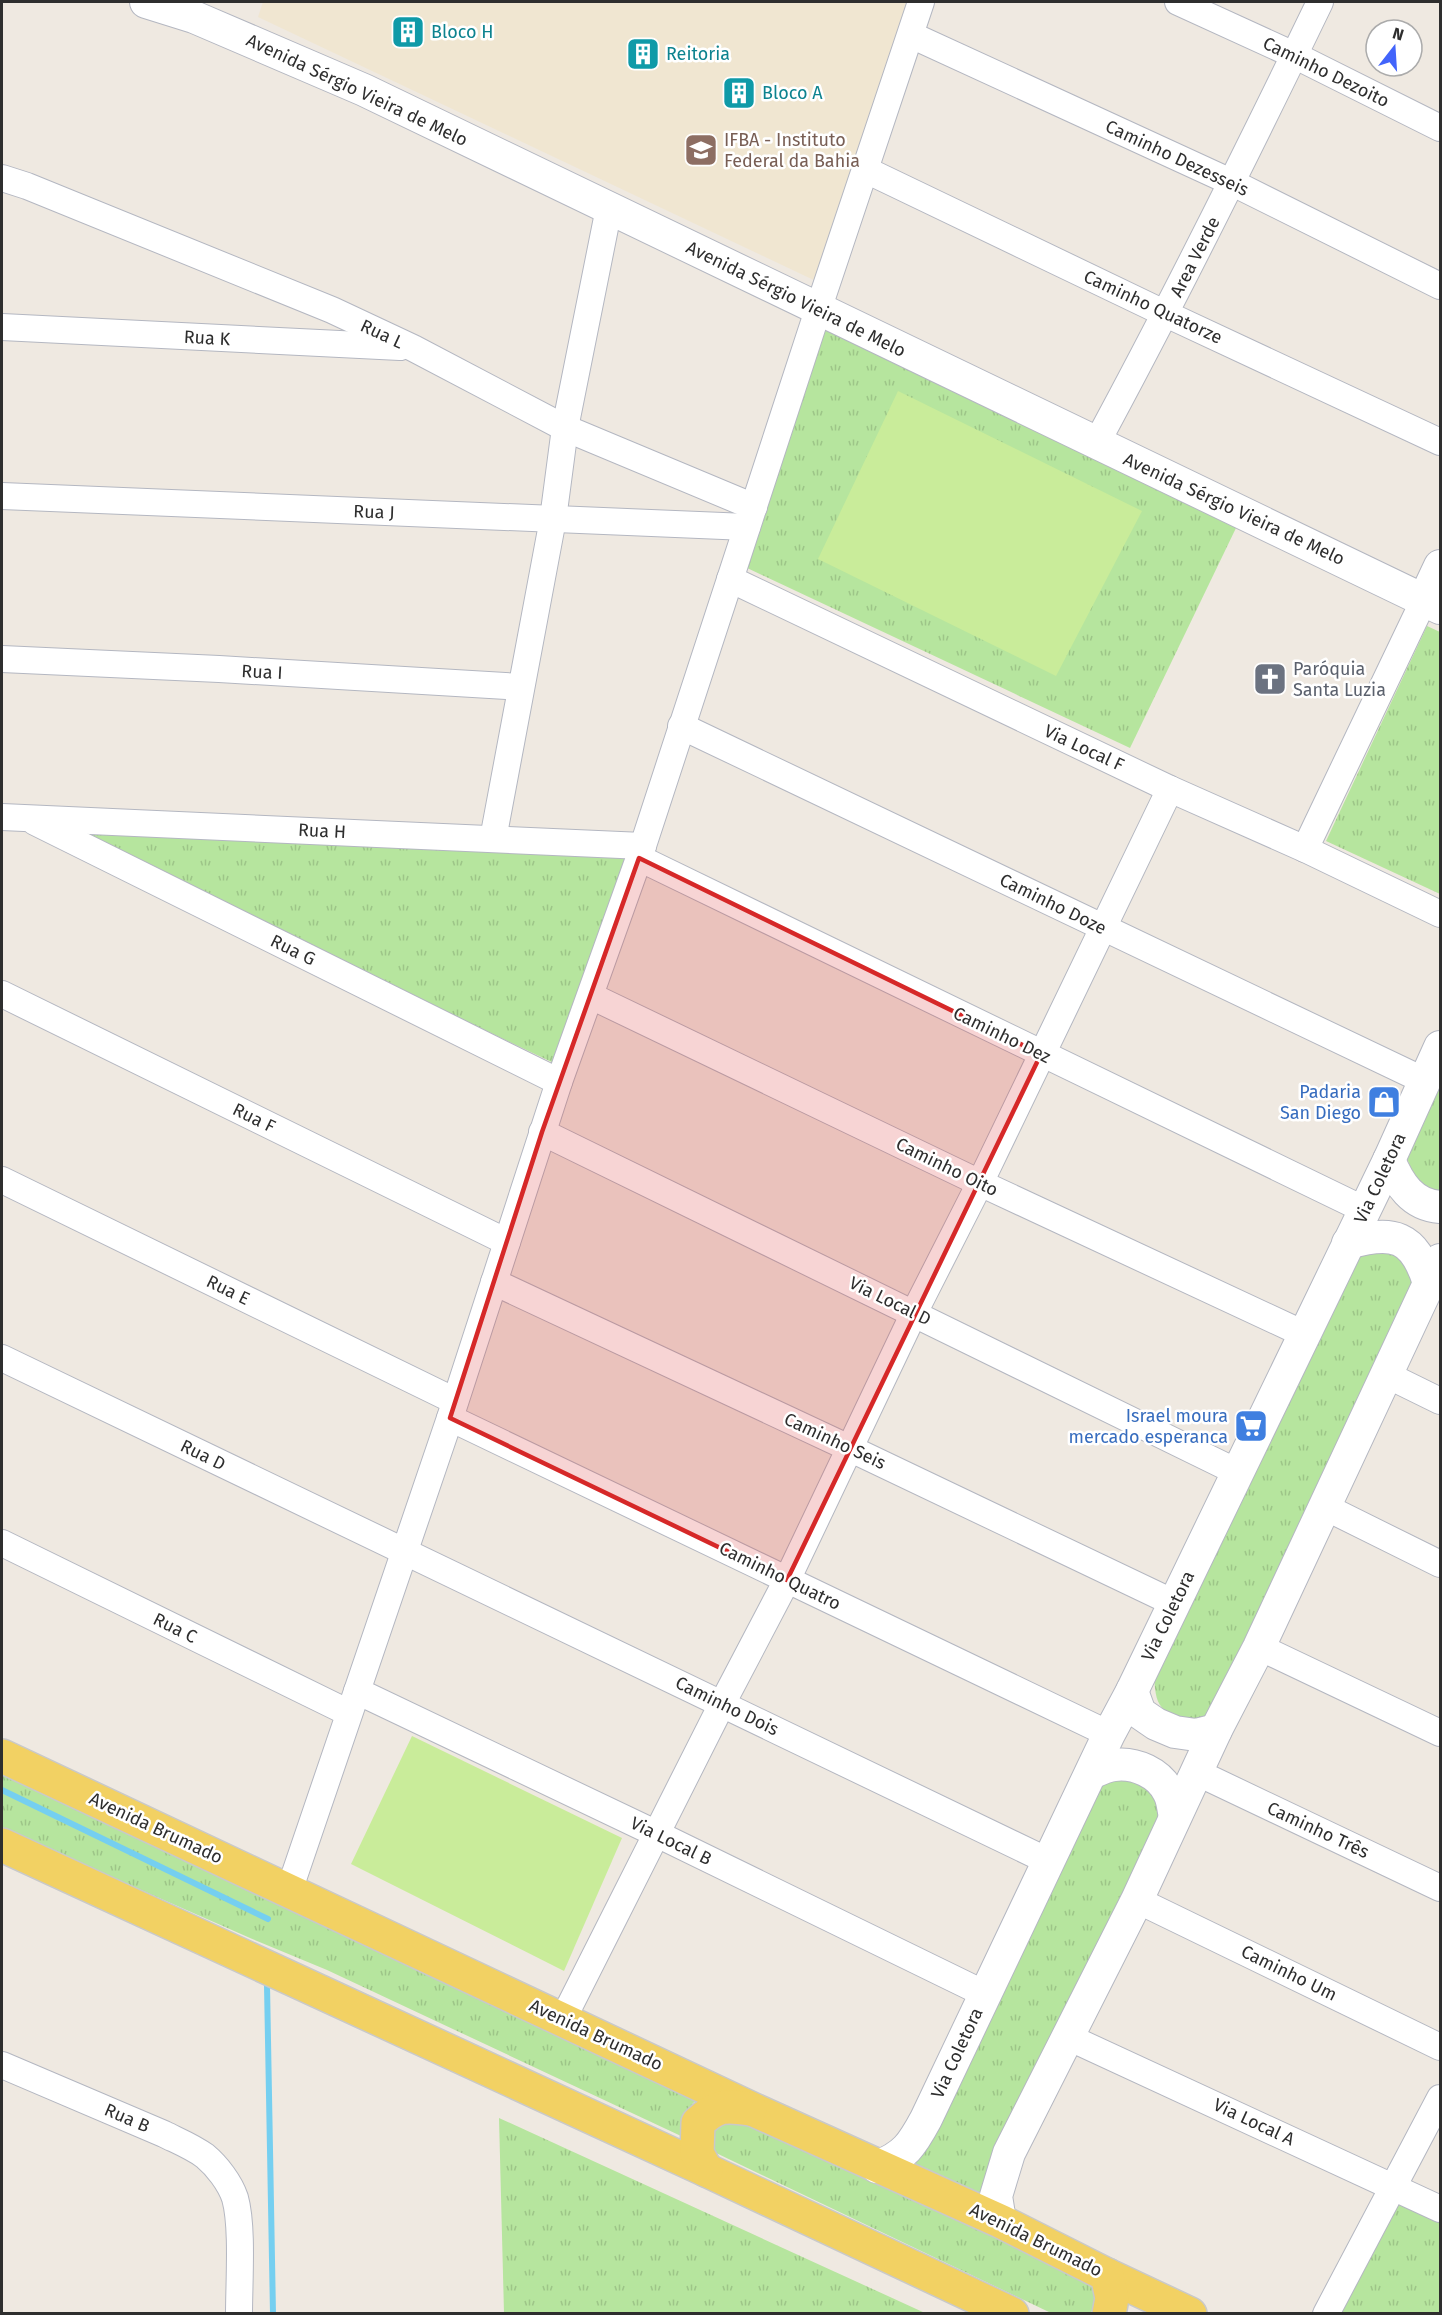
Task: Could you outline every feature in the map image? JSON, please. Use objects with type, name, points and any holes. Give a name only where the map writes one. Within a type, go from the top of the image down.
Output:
[{"type":"main road","name":"Avenida Brumado","points":[[2,1756],[752,2109],[1000,2221],[1107,2275],[1190,2313]]},
{"type":"main road","points":[[2,1845],[1012,2313]]},
{"type":"main road","points":[[706,2170],[697,2153],[698,2123],[712,2109],[729,2106],[752,2109]]},
{"type":"main road","points":[[1107,2275],[1112,2298],[1109,2313]]},
{"type":"street","name":"Avenida Sérgio Vieira de Melo","points":[[146,2],[197,9],[1432,604]]},
{"type":"street","points":[[289,1891],[453,1410],[542,1132],[641,852],[921,2]]},
{"type":"street","name":"Caminho Dezoito","points":[[1178,2],[1294,55],[1440,128]]},
{"type":"street","name":"Area Verde","points":[[1096,444],[1233,183],[1320,2]]},
{"type":"street","name":"Caminho Dezesseis","points":[[911,35],[1233,183],[1440,286]]},
{"type":"street","name":"Caminho Quatorze","points":[[866,170],[1440,442]]},
{"type":"street","name":"Rua L","points":[[2,178],[332,310],[413,348],[565,428],[751,517]]},
{"type":"street","points":[[493,839],[553,519],[565,428],[609,208]]},
{"type":"street","name":"Rua K","points":[[2,327],[413,348]]},
{"type":"street","name":"Rua J","points":[[2,496],[553,519],[751,517]]},
{"type":"street","points":[[1305,849],[1432,604],[1440,566]]},
{"type":"street","name":"Via Local F","points":[[730,579],[1170,789],[1305,849],[1440,914]]},
{"type":"street","name":"Rua I","points":[[2,659],[521,687]]},
{"type":"street","name":"Caminho Doze","points":[[681,726],[1425,1081]]},
{"type":"street","points":[[563,2019],[787,1580],[914,1313],[980,1183],[1170,789]]},
{"type":"street","name":"Rua H","points":[[2,817],[493,839],[641,852]]},
{"type":"street","name":"Rua G","points":[[27,818],[559,1083]]},
{"type":"street","name":"Caminho Dez","points":[[641,852],[1041,1054],[1365,1210]]},
{"type":"street","name":"Rua F","points":[[2,994],[507,1242]]},
{"type":"street","name":"Caminho Oito","points":[[591,996],[980,1183],[1304,1334]]},
{"type":"street","name":"Via Coletora","points":[[877,2167],[892,2162],[907,2151],[917,2136],[1109,1734],[1365,1210],[1440,1047]]},
{"type":"street","name":"Via Local D","points":[[542,1132],[1238,1472]]},
{"type":"street","points":[[1389,1160],[1408,1194],[1421,1202],[1440,1207]]},
{"type":"street","name":"Rua E","points":[[2,1180],[453,1410]]},
{"type":"street","points":[[1000,2221],[996,2196],[1009,2153],[1137,1900],[1216,1730],[1259,1647],[1435,1271],[1424,1267],[1417,1254],[1407,1244],[1393,1237],[1373,1236],[1348,1244]]},
{"type":"street","name":"Caminho Seis","points":[[494,1281],[1174,1603]]},
{"type":"street","name":"Rua D","points":[[2,1358],[405,1553]]},
{"type":"street","points":[[1387,1375],[1440,1401]]},
{"type":"street","name":"Caminho Quatro","points":[[453,1410],[787,1580],[1109,1734]]},
{"type":"street","points":[[1325,1507],[1440,1564]]},
{"type":"street","name":"Rua C","points":[[2,1543],[353,1702]]},
{"type":"street","name":"Caminho Dois","points":[[405,1553],[1048,1861]]},
{"type":"street","points":[[1259,1647],[1440,1733]]},
{"type":"street","points":[[1132,1691],[1140,1713],[1156,1724],[1196,1735],[1216,1730]]},
{"type":"street","name":"Via Local B","points":[[353,1702],[657,1834],[985,1994]]},
{"type":"street","points":[[1091,1773],[1112,1765],[1129,1765],[1145,1770],[1159,1779],[1170,1794],[1175,1817]]},
{"type":"street","name":"Caminho Três","points":[[1196,1772],[1440,1888]]},
{"type":"street","name":"Caminho Um","points":[[1137,1900],[1440,2047]]},
{"type":"street","name":"Via Local A","points":[[1068,2037],[1440,2208]]},
{"type":"street","name":"Rua B","points":[[2,2065],[186,2144],[207,2157],[225,2179],[234,2196],[238,2214],[239,2313]]},
{"type":"street","points":[[1326,2313],[1395,2187],[1440,2098]]},
{"type":"highlighted area","points":[[639,858],[1041,1054],[787,1580],[450,1418],[542,1132]]},
{"type":"shaded area","name":"IFBA - Instituto Federal da Bahia","points":[[263,2],[911,2],[820,283],[258,17]]},
{"type":"green space","points":[[828,318],[1239,518],[1130,748],[745,567]]},
{"type":"green space","points":[[898,391],[1142,511],[1056,676],[818,559]]},
{"type":"green space","points":[[1427,626],[1440,632],[1440,894],[1326,841]]},
{"type":"green space","points":[[59,827],[635,851],[560,1066]]},
{"type":"green space","points":[[1440,1075],[1440,1194],[1418,1179],[1406,1155]]},
{"type":"green space","points":[[1381,1243],[1418,1272],[1213,1712],[1196,1722],[1174,1715],[1162,1707],[1158,1701],[1154,1671],[1351,1256]]},
{"type":"green space","points":[[412,1736],[622,1838],[564,1971],[351,1864]]},
{"type":"green space","points":[[2,1761],[706,2092],[688,2111],[683,2121],[681,2136],[327,1970],[2,1829]]},
{"type":"green space","points":[[1115,1776],[1150,1782],[1166,1813],[994,2205],[900,2161],[1099,1782]]},
{"type":"green space","points":[[722,2114],[1093,2274],[1101,2301],[1090,2313],[1051,2313],[714,2152],[707,2142]]},
{"type":"green space","points":[[499,2118],[925,2313],[504,2313]]},
{"type":"green space","points":[[1400,2196],[1440,2215],[1440,2313],[1341,2314]]},
{"type":"waterway","points":[[2,1790],[268,1919]]},
{"type":"waterway","points":[[267,1985],[273,2314]]},
{"type":"place","name":"Bloco H","points":[[408,32]]},
{"type":"place","name":"Reitoria","points":[[643,54]]},
{"type":"place","name":"Bloco A","points":[[739,93]]},
{"type":"place","name":"IFBA - Instituto Federal da Bahia","points":[[701,150]]},
{"type":"place","name":"Paróquia Santa Luzia","points":[[1270,679]]},
{"type":"place","name":"Padaria San Diego","points":[[1384,1102]]},
{"type":"place","name":"Israel moura mercado esperanca","points":[[1251,1426]]}]
